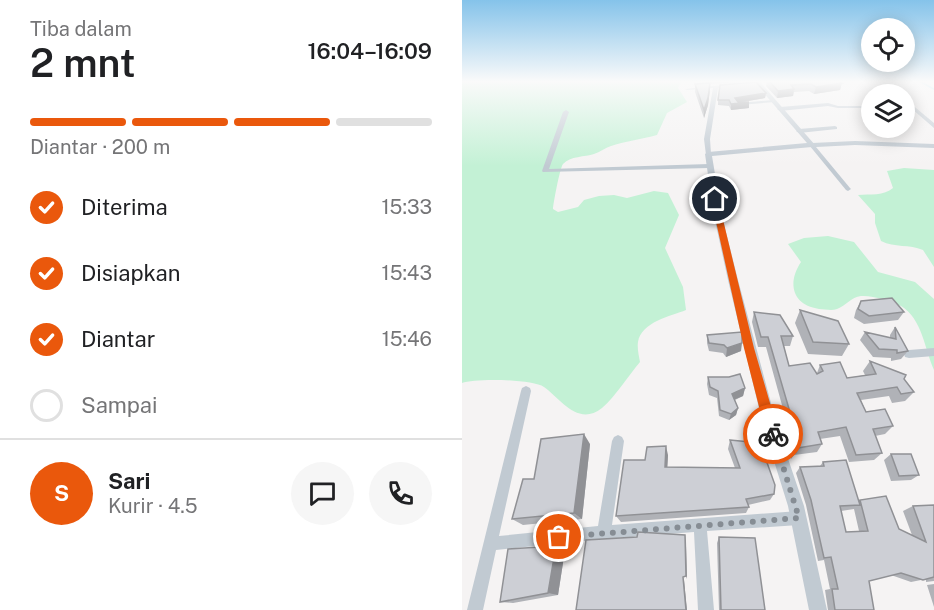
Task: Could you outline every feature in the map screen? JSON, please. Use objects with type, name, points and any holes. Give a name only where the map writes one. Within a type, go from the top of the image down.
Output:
[{"type":"street","points":[[712,109],[707,139],[717,216],[749,348],[799,518],[818,610]]},
{"type":"street","points":[[780,109],[848,189]]},
{"type":"street","points":[[915,110],[934,126]]},
{"type":"street","points":[[566,112],[545,171],[708,160],[812,145],[855,143],[934,146]]},
{"type":"street","points":[[799,131],[835,128]]},
{"type":"street","points":[[909,354],[934,352]]},
{"type":"street","points":[[475,610],[526,391]]},
{"type":"street","points":[[604,532],[618,441]]},
{"type":"street","points":[[491,544],[604,532],[799,518]]},
{"type":"street","points":[[700,526],[706,610]]},
{"type":"green space","points":[[462,109],[673,109],[667,113],[657,135],[617,144],[594,154],[566,161],[560,172],[553,209],[558,212],[578,207],[584,200],[599,196],[614,195],[627,198],[654,191],[668,193],[679,215],[665,248],[683,287],[686,310],[645,329],[638,342],[640,362],[612,398],[593,413],[578,413],[570,409],[538,384],[503,380],[462,383]]},
{"type":"green space","points":[[904,168],[934,170],[934,267],[923,250],[881,241],[875,223],[875,214],[858,195],[889,191],[893,188],[887,171]]},
{"type":"green space","points":[[828,236],[854,242],[878,272],[915,282],[934,299],[934,370],[914,318],[901,306],[870,296],[861,296],[837,309],[828,310],[810,307],[798,298],[793,285],[801,262],[788,244],[804,238]]},
{"type":"building","points":[[892,298],[904,312],[869,316],[858,309],[861,301]]},
{"type":"building","points":[[800,310],[838,321],[849,344],[813,342]]},
{"type":"building","points":[[754,312],[780,315],[793,336],[781,336],[789,366],[810,363],[817,374],[823,371],[820,365],[840,362],[847,378],[876,374],[870,361],[906,375],[904,379],[914,392],[901,394],[897,387],[857,393],[866,412],[885,409],[893,426],[873,429],[882,453],[856,455],[846,427],[818,432],[822,444],[798,448],[796,452],[788,427],[794,426],[768,337],[761,337]]},
{"type":"building","points":[[895,327],[908,351],[897,353],[897,350],[879,349],[865,332],[896,339]]},
{"type":"building","points":[[742,332],[742,343],[727,348],[724,345],[709,343],[707,335]]},
{"type":"building","points":[[740,374],[745,388],[732,394],[738,408],[731,414],[720,410],[718,391],[710,387],[708,377],[729,377]]},
{"type":"building","points":[[584,434],[574,513],[512,519],[523,479],[534,479],[541,439]]},
{"type":"building","points":[[730,440],[760,443],[775,485],[774,494],[746,499],[749,507],[616,516],[624,460],[645,460],[647,447],[666,446],[665,467],[740,468]]},
{"type":"building","points":[[891,454],[911,454],[919,475],[899,476]]},
{"type":"building","points":[[846,460],[860,505],[840,506],[846,532],[868,531],[860,500],[886,496],[899,529],[926,542],[913,506],[934,505],[934,577],[923,580],[901,573],[869,581],[874,610],[835,610],[832,589],[838,589],[831,557],[824,558],[811,500],[800,467],[824,466],[823,462]]},
{"type":"building","points":[[638,532],[685,535],[686,576],[683,577],[686,610],[576,610],[586,540],[637,537]]},
{"type":"building","points":[[719,537],[755,538],[765,610],[721,610]]},
{"type":"building","points":[[556,546],[548,593],[500,602],[508,549]]},
{"type":"way so far","points":[[559,537],[799,518],[773,434]]},
{"type":"route","points":[[715,199],[717,216],[749,348],[773,434]]}]
